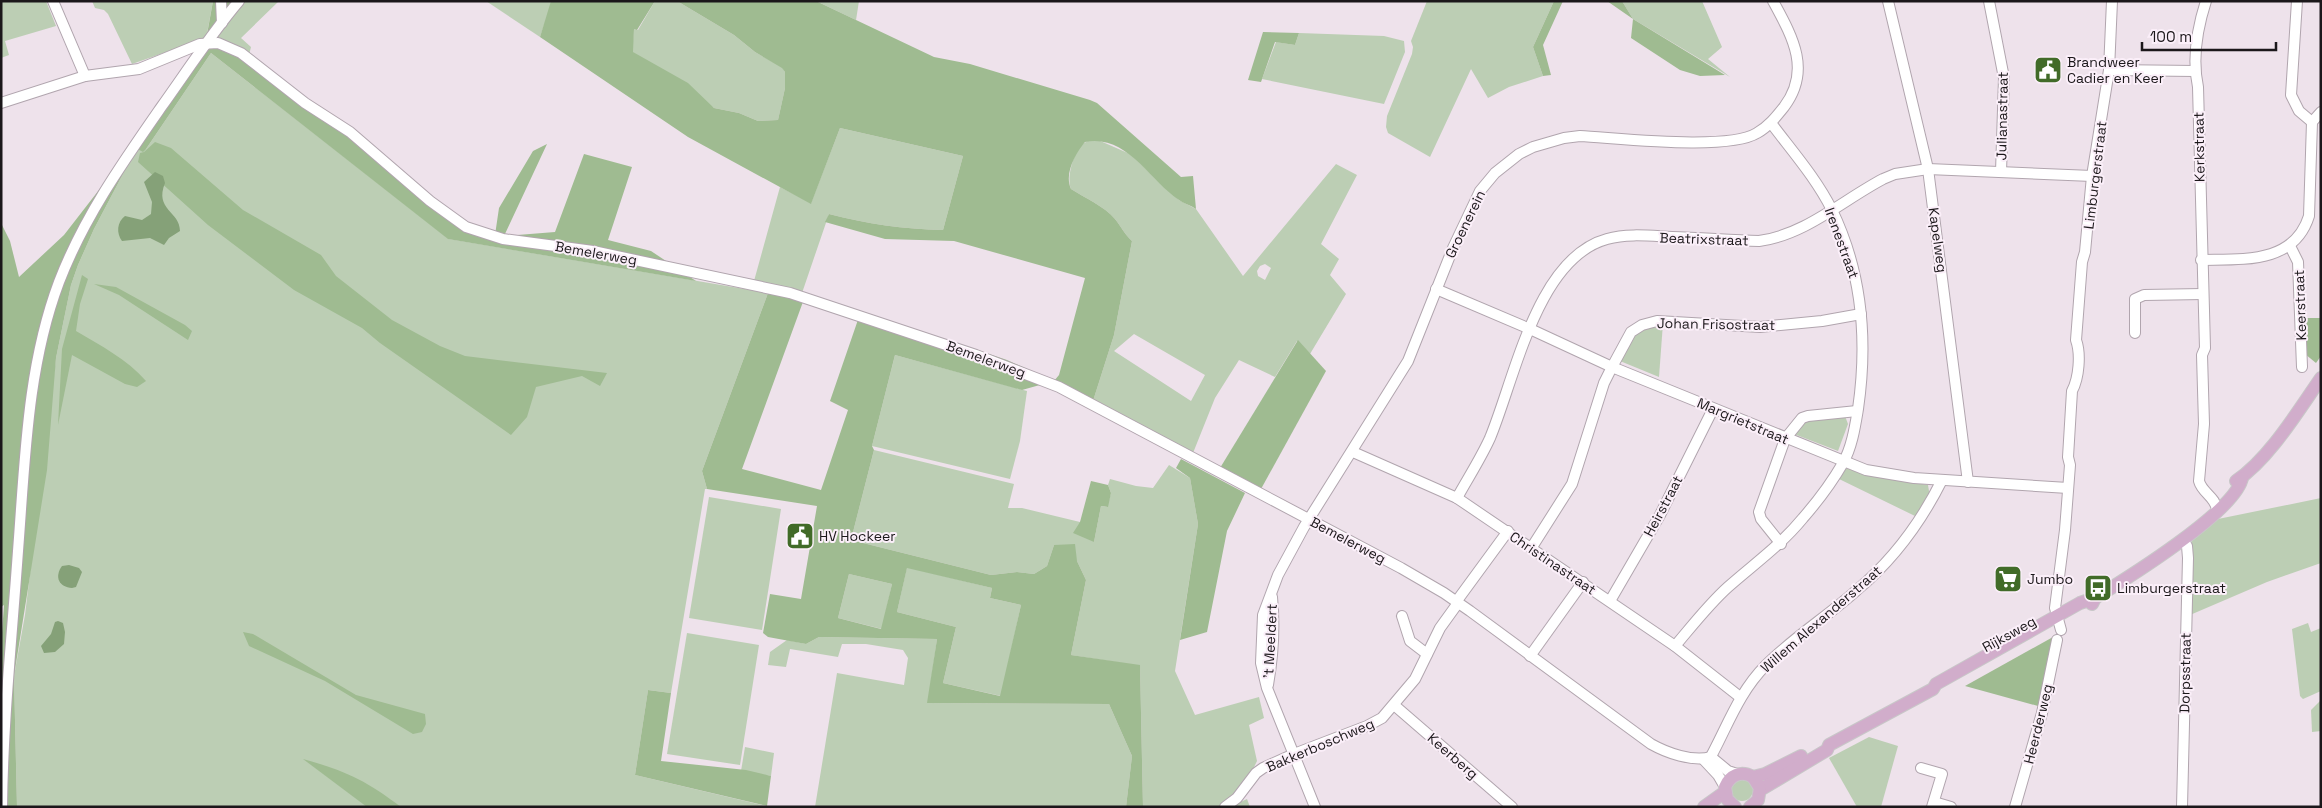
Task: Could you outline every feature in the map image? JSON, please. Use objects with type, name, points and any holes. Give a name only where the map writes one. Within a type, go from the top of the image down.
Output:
[{"type":"main road","name":"Rijksweg","points":[[2149,562],[2151,557],[2214,503],[2238,479],[2242,478],[2287,425],[2321,378]]},
{"type":"main road","name":"Rijksweg","points":[[1753,777],[1765,774],[1825,745],[1829,745],[1933,688],[1936,684],[2059,627],[2080,603],[2095,598],[2183,540],[2214,503]]},
{"type":"main road","name":"Rijksweg","points":[[1760,790],[1827,750],[1829,745]]},
{"type":"main road","points":[[1704,807],[1725,790],[1730,779],[1737,774],[1744,773],[1753,777],[1758,783],[1760,790],[1759,798],[1753,806]]},
{"type":"main road","points":[[1725,790],[1731,806]]},
{"type":"street","points":[[53,1],[85,76]]},
{"type":"street","points":[[221,1],[222,23]]},
{"type":"street","name":"Groenerein","points":[[1309,519],[1353,452],[1408,361],[1466,218],[1480,191],[1504,164],[1533,147],[1564,138],[1580,136],[1710,143],[1732,142],[1756,134],[1771,123],[1793,92],[1798,73],[1797,51],[1773,1]]},
{"type":"street","name":"Kapelweg","points":[[1888,1],[1928,169],[1968,482]]},
{"type":"street","name":"Julianastraat","points":[[1988,1],[2004,78],[2001,172]]},
{"type":"street","name":"Limburgerstraat","points":[[2059,627],[2056,599],[2065,530],[2072,391],[2076,383],[2078,346],[2076,340],[2082,262],[2085,252],[2092,176],[2109,70],[2112,1]]},
{"type":"street","name":"Kerkstraat","points":[[2206,1],[2196,44],[2195,71],[2198,87],[2203,294],[2204,424],[2199,481],[2214,503]]},
{"type":"street","points":[[2297,1],[2291,94],[2299,111],[2312,122]]},
{"type":"street","points":[[2,807],[5,732],[25,460],[31,401],[46,324],[66,266],[97,203],[122,162],[206,42],[238,3]]},
{"type":"street","points":[[1,103],[85,76],[139,69],[206,42]]},
{"type":"street","name":"Bemelerweg","points":[[206,42],[218,43],[240,53],[305,103],[359,139],[430,201],[460,224],[474,230],[503,239],[613,255],[790,293],[976,355],[1058,387],[1416,576],[1457,602],[1650,744],[1670,753],[1707,760],[1737,774]]},
{"type":"street","points":[[2109,70],[2195,71]]},
{"type":"street","points":[[2201,260],[2266,256],[2296,242],[2309,216],[2312,122],[2321,112]]},
{"type":"street","name":"Irenestraat","points":[[1675,646],[1727,588],[1781,544],[1804,517],[1844,462],[1853,435],[1862,376],[1859,289],[1832,210],[1814,178],[1771,123]]},
{"type":"street","name":"Beatrixstraat","points":[[1457,498],[1489,438],[1530,328],[1544,298],[1563,267],[1582,251],[1594,244],[1609,238],[1631,235],[1759,241],[1771,239],[1801,228],[1883,179],[1895,174],[1928,169],[2092,176]]},
{"type":"street","name":"Keerstraat","points":[[2290,246],[2298,262],[2302,367]]},
{"type":"street","name":"Margrietstraat","points":[[1436,289],[1530,328],[1612,367],[1785,439],[1866,470],[1942,480],[2068,488]]},
{"type":"street","points":[[2136,333],[2135,299],[2144,295],[2203,294]]},
{"type":"street","name":"Johan Frisostraat","points":[[1532,547],[1572,484],[1604,383],[1631,332],[1642,325],[1656,321],[1760,327],[1822,322],[1861,314]]},
{"type":"street","name":"Heirstraat","points":[[1610,601],[1660,515],[1713,409]]},
{"type":"street","points":[[1781,544],[1761,519],[1759,512],[1785,439],[1802,418],[1857,411]]},
{"type":"street","name":"Christinastraat","points":[[1353,452],[1457,498],[1532,547],[1675,646],[1740,697]]},
{"type":"street","name":"Willem Alexanderstraat","points":[[1707,760],[1740,697],[1765,666],[1781,650],[1857,590],[1885,564],[1920,519],[1942,480]]},
{"type":"street","name":"'t Meeldert","points":[[1294,754],[1267,688],[1272,664],[1274,616],[1272,594],[1278,575],[1309,519]]},
{"type":"street","points":[[1457,602],[1508,531]]},
{"type":"street","name":"Dorpsstraat","points":[[2182,807],[2188,558],[2187,546],[2183,540]]},
{"type":"street","points":[[1530,656],[1583,582]]},
{"type":"street","name":"Bakkerboschweg","points":[[1225,807],[1243,792],[1256,773],[1294,754],[1375,722],[1394,705],[1415,678],[1440,628],[1457,602]]},
{"type":"street","points":[[1402,616],[1410,641],[1427,654]]},
{"type":"street","name":"Heerderweg","points":[[2015,807],[2042,713],[2059,627]]},
{"type":"street","name":"Keerberg","points":[[1394,705],[1512,807]]},
{"type":"street","points":[[1294,754],[1315,807]]},
{"type":"street","points":[[1707,760],[1718,775],[1725,790]]},
{"type":"street","points":[[1920,768],[1942,774],[1933,804],[1951,807]]},
{"type":"shaded area","points":[[1,1],[46,1],[56,26],[5,41],[9,55],[1,58]]},
{"type":"shaded area","points":[[92,1],[213,1],[206,39],[235,1],[279,1],[241,38],[251,47],[249,55],[195,42],[132,64],[108,14],[104,10],[95,8]]},
{"type":"shaded area","points":[[213,1],[235,1],[206,40]]},
{"type":"shaded area","points":[[486,1],[551,1],[552,2],[540,37]]},
{"type":"shaded area","points":[[551,1],[655,1],[637,30],[634,29],[633,52],[688,83],[714,108],[739,113],[758,121],[778,120],[785,88],[785,72],[782,68],[755,52],[734,35],[677,1],[816,1],[934,57],[970,64],[1097,103],[1181,177],[1193,176],[1196,209],[1179,200],[1136,160],[1113,145],[1100,141],[1085,142],[1074,158],[1069,177],[1071,189],[1111,214],[1132,241],[1114,335],[1093,401],[1054,381],[1059,375],[1085,278],[954,241],[885,239],[825,222],[829,214],[857,221],[943,230],[963,156],[840,128],[811,204],[688,137],[540,37]]},
{"type":"shaded area","points":[[655,1],[677,1],[734,35],[755,52],[782,67],[785,72],[785,88],[778,120],[758,121],[739,113],[714,108],[632,52],[634,29],[638,30]]},
{"type":"shaded area","points":[[816,1],[859,1],[856,20]]},
{"type":"shaded area","points":[[1427,1],[1554,1],[1533,47],[1543,76],[1509,87],[1488,98],[1471,69],[1430,157],[1388,133],[1386,127],[1387,116],[1412,54],[1413,47],[1411,41]]},
{"type":"shaded area","points":[[1554,1],[1563,1],[1543,45],[1551,75],[1543,76],[1533,47]]},
{"type":"shaded area","points":[[1607,1],[1622,1],[1633,19]]},
{"type":"shaded area","points":[[1622,1],[1702,1],[1722,47],[1708,59],[1730,77],[1633,19]]},
{"type":"shaded area","points":[[1633,19],[1725,75],[1700,76],[1680,70],[1631,38]]},
{"type":"shaded area","points":[[1263,32],[1299,33],[1295,45],[1275,42],[1261,82],[1248,80]]},
{"type":"shaded area","points":[[1299,33],[1384,36],[1404,41],[1405,52],[1384,104],[1262,79],[1276,42],[1295,45]]},
{"type":"shaded area","points":[[206,40],[249,55],[451,216],[495,235],[499,208],[533,151],[547,144],[504,236],[555,232],[584,154],[632,167],[608,240],[651,251],[696,281],[448,239],[211,53],[146,149],[143,152],[132,146],[133,155],[94,229],[71,285],[56,358],[47,470],[14,676],[17,807],[1,807],[1,646],[4,605],[1,607],[1,223],[10,241],[19,277],[64,235],[109,177]]},
{"type":"shaded area","points":[[211,53],[449,239],[768,293],[702,471],[707,489],[705,489],[671,693],[648,690],[635,775],[770,807],[17,807],[14,676],[25,615],[56,358],[71,285],[94,229],[133,155],[131,146],[146,149]]},
{"type":"shaded area","points":[[840,128],[963,156],[943,230],[857,221],[829,214],[802,293],[754,281],[780,187],[811,203]]},
{"type":"shaded area","points":[[1090,140],[1098,140],[1130,154],[1179,200],[1196,209],[1243,276],[1336,164],[1357,175],[1321,244],[1339,259],[1330,275],[1346,294],[1310,354],[1297,341],[1275,377],[1239,360],[1215,398],[1193,453],[1093,401],[1114,335],[1132,241],[1111,214],[1071,189],[1070,171],[1078,150]],"holes":[[[1265,264],[1271,268],[1265,280],[1258,276],[1257,271],[1260,266]],[[1134,334],[1205,375],[1191,401],[1114,351]]]},
{"type":"shaded area","points":[[155,142],[171,148],[243,210],[321,255],[336,276],[392,320],[440,346],[465,356],[607,373],[600,386],[582,376],[536,387],[527,417],[511,435],[380,343],[362,328],[294,290],[208,225],[138,162],[140,153],[144,152]]},
{"type":"shaded area","points":[[155,172],[163,176],[165,183],[162,192],[163,199],[165,205],[179,224],[180,231],[169,238],[164,245],[150,238],[122,241],[118,228],[122,218],[125,216],[142,220],[151,214],[152,202],[144,182]]},
{"type":"shaded area","points":[[82,275],[88,279],[80,304],[76,331],[122,359],[146,381],[137,387],[125,384],[72,355],[58,425],[62,349]]},
{"type":"shaded area","points":[[94,284],[116,287],[185,325],[192,331],[188,340],[119,295]]},
{"type":"shaded area","points":[[768,293],[804,299],[742,469],[821,490],[848,410],[830,401],[861,311],[1007,360],[1054,381],[1022,390],[895,355],[872,446],[874,450],[851,540],[991,575],[1017,572],[1034,574],[1047,566],[1054,545],[1075,544],[1077,561],[1086,580],[1071,655],[1140,665],[1143,807],[1126,807],[1132,756],[1109,704],[927,703],[937,639],[819,637],[806,644],[768,637],[763,633],[770,594],[801,599],[817,506],[707,489],[702,471]],"holes":[[[907,568],[992,588],[990,598],[1021,605],[1000,696],[943,683],[956,627],[897,612]],[[849,574],[892,584],[881,629],[838,618]]]},
{"type":"shaded area","points":[[2302,318],[2321,318],[2321,356],[2316,363],[2305,354]]},
{"type":"shaded area","points":[[1663,323],[1659,377],[1620,361],[1622,354],[1640,328]]},
{"type":"shaded area","points":[[1298,340],[1326,371],[1261,489],[1220,468]]},
{"type":"shaded area","points":[[895,355],[1027,391],[1020,441],[1010,479],[872,446]]},
{"type":"shaded area","points":[[1845,416],[1848,424],[1838,451],[1794,434],[1804,419]]},
{"type":"shaded area","points":[[874,450],[1014,484],[1008,508],[1022,508],[1080,522],[1094,542],[1101,506],[1107,507],[1111,493],[1108,485],[1110,479],[1136,486],[1153,488],[1169,465],[1190,478],[1198,524],[1175,671],[1195,715],[1259,697],[1264,718],[1249,725],[1257,761],[1236,804],[1247,799],[1250,807],[1143,807],[1140,666],[1071,655],[1086,580],[1077,561],[1054,545],[1047,566],[1034,574],[1017,572],[991,575],[851,540]]},
{"type":"shaded area","points":[[1181,459],[1245,493],[1227,531],[1207,632],[1180,640],[1198,524],[1190,478],[1176,468]]},
{"type":"shaded area","points":[[1849,468],[1881,477],[1928,485],[1930,497],[1915,516],[1837,478],[1844,469]]},
{"type":"shaded area","points":[[1091,481],[1108,485],[1111,493],[1108,507],[1101,506],[1094,542],[1073,533],[1080,522]]},
{"type":"shaded area","points":[[709,497],[781,509],[762,630],[689,618]]},
{"type":"shaded area","points":[[2321,498],[2321,563],[2267,582],[2190,615],[2192,541],[2218,519]]},
{"type":"shaded area","points":[[69,565],[79,568],[82,572],[76,587],[72,588],[61,584],[58,578],[62,566]]},
{"type":"shaded area","points":[[907,567],[992,588],[990,598],[1021,605],[1001,696],[943,683],[956,627],[897,612]]},
{"type":"shaded area","points":[[849,574],[892,584],[882,629],[838,618]]},
{"type":"shaded area","points":[[55,622],[63,623],[65,632],[64,644],[55,652],[44,653],[41,646],[51,634]]},
{"type":"shaded area","points":[[2308,623],[2311,632],[2321,628],[2321,691],[2303,699],[2300,696],[2292,629]]},
{"type":"shaded area","points":[[243,632],[253,634],[356,695],[425,714],[426,724],[422,732],[413,734],[325,681],[249,646]]},
{"type":"shaded area","points":[[687,633],[759,645],[740,765],[667,754]]},
{"type":"shaded area","points":[[819,637],[937,639],[928,703],[1109,704],[1132,756],[1126,807],[815,807],[837,673],[904,685],[908,658],[903,650],[866,644],[842,644],[838,657],[790,649],[786,667],[768,665],[770,652],[787,640],[806,644]]},
{"type":"shaded area","points":[[2053,637],[2038,706],[1965,686]]},
{"type":"shaded area","points":[[648,690],[671,693],[661,761],[746,770],[771,776],[767,806],[635,775]]},
{"type":"shaded area","points":[[2321,700],[2321,731],[2312,732],[2311,710]]},
{"type":"shaded area","points":[[1869,737],[1898,746],[1881,807],[1857,807],[1829,758]]},
{"type":"shaded area","points":[[745,747],[774,753],[771,776],[741,771]]},
{"type":"shaded area","points":[[303,759],[355,777],[401,807],[367,807]]},
{"type":"shaded area","points":[[1742,779],[1750,782],[1753,790],[1750,798],[1742,801],[1734,798],[1731,790],[1734,782]]},
{"type":"place","name":"Brandweer Cadier en Keer","points":[[2048,70]]},
{"type":"place","name":"HV Hockeer","points":[[800,536]]},
{"type":"place","name":"Jumbo","points":[[2008,579]]},
{"type":"place","name":"Limburgerstraat","points":[[2098,588]]}]
